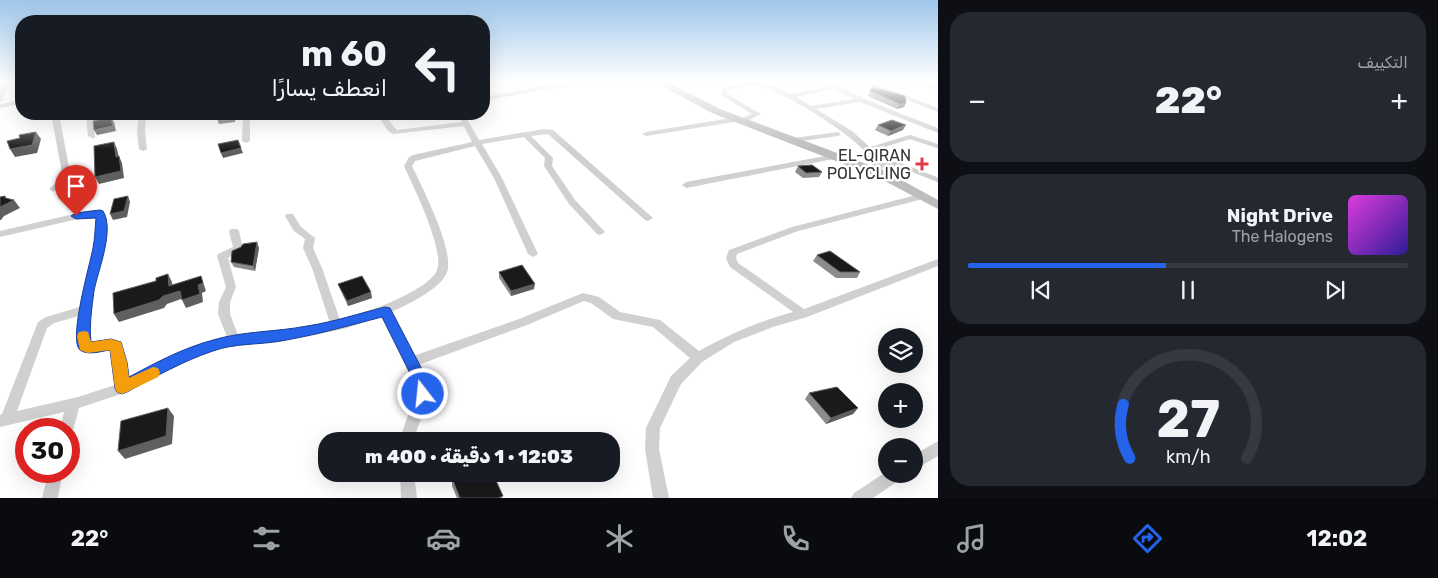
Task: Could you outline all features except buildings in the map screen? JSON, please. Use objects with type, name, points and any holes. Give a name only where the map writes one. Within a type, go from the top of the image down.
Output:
[{"type":"street","points":[[703,104],[793,140],[879,170],[938,205]]},
{"type":"street","points":[[646,134],[740,120],[758,114],[741,104]]},
{"type":"street","points":[[805,104],[849,134],[868,150],[879,170]]},
{"type":"street","points":[[812,108],[835,104]]},
{"type":"street","points":[[872,104],[938,131]]},
{"type":"street","points":[[923,104],[938,110]]},
{"type":"street","points":[[52,189],[62,182],[66,173],[56,120]]},
{"type":"street","points":[[91,120],[92,136]]},
{"type":"street","points":[[142,120],[143,149]]},
{"type":"street","points":[[246,120],[246,141]]},
{"type":"street","points":[[385,120],[396,132],[459,120]]},
{"type":"street","points":[[465,120],[498,178],[533,254]]},
{"type":"street","points":[[3,420],[73,404],[122,388],[189,354],[235,340],[275,337],[336,325],[385,312],[421,291],[441,273],[444,266],[442,247],[408,166],[409,162],[416,157],[477,143],[544,131],[550,132],[648,218]]},
{"type":"street","points":[[526,135],[549,158],[548,166],[572,202],[600,232]]},
{"type":"street","points":[[686,185],[836,156]]},
{"type":"street","points":[[803,314],[734,265],[731,258],[733,252],[795,229],[924,196]]},
{"type":"street","points":[[0,234],[91,213],[100,213],[102,218],[99,247],[88,290],[84,346],[88,348],[111,344],[116,346],[120,362],[122,388]]},
{"type":"street","points":[[290,216],[297,229],[310,238],[308,248],[336,325]]},
{"type":"street","points":[[234,231],[238,249],[222,256],[231,288],[224,300],[223,312],[226,325],[235,340]]},
{"type":"street","points":[[661,498],[652,449],[653,428],[676,380],[698,358],[730,339],[803,314],[938,262]]},
{"type":"street","points":[[412,362],[505,329],[583,297],[595,300],[617,316],[656,323],[698,358]]},
{"type":"street","points":[[3,420],[42,325],[50,320],[86,310]]},
{"type":"street","points":[[385,312],[412,362],[424,390],[409,432]]},
{"type":"street","points":[[70,418],[73,404]]},
{"type":"street","points":[[923,457],[938,448]]},
{"type":"street","points":[[407,482],[410,498]]},
{"type":"street","points":[[50,498],[53,483]]},
{"type":"street","points":[[859,498],[882,483]]},
{"type":"lane","points":[[793,140],[838,134]]},
{"type":"lane","points":[[868,150],[910,137],[938,146]]},
{"type":"lane","points":[[879,170],[898,164],[938,180]]},
{"type":"slow traffic","points":[[84,336],[84,346],[88,348],[115,344],[120,362],[122,388],[153,373]]},
{"type":"place","name":"EL-QIRAN POLYCLING","points":[[922,164]]},
{"type":"route","points":[[76,216],[100,213],[102,218],[99,247],[88,290],[84,346],[88,348],[115,344],[120,362],[122,388],[189,354],[212,346],[235,340],[275,337],[309,331],[385,312],[418,375],[424,390],[423,394]]}]
